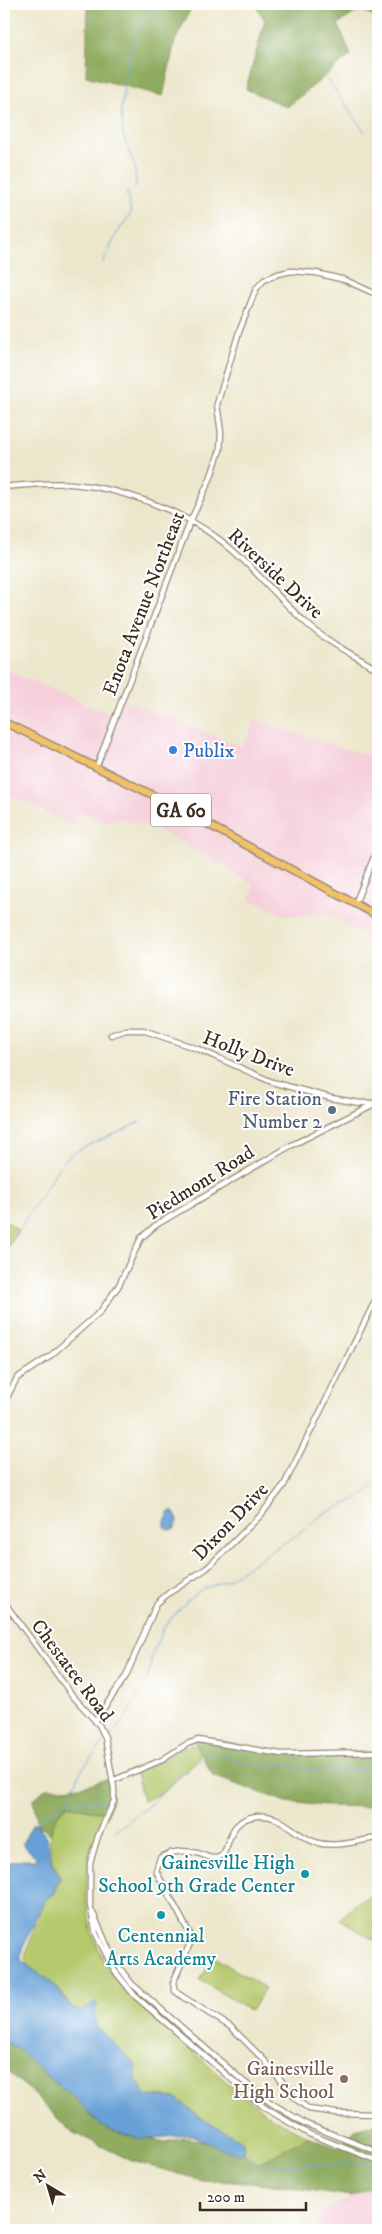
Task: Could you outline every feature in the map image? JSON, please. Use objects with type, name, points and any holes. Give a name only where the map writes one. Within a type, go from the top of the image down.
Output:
[{"type":"highway","name":"GA 60","points":[[4,722],[155,796],[378,916]]},
{"type":"street","name":"Enota Avenue Northeast","points":[[96,768],[190,522],[210,479],[220,450],[221,434],[216,404],[239,332],[256,289],[264,280],[284,272],[316,274],[343,280],[378,295]]},
{"type":"street","name":"Riverside Drive","points":[[4,487],[66,484],[108,490],[152,503],[190,522],[230,548],[305,623],[328,640],[378,670]]},
{"type":"street","points":[[355,904],[378,847]]},
{"type":"street","name":"Holly Drive","points":[[111,1035],[126,1030],[143,1030],[198,1049],[272,1082],[360,1103],[377,1103]]},
{"type":"street","points":[[358,1111],[360,1103]]},
{"type":"street","name":"Piedmont Road","points":[[4,1403],[12,1384],[22,1373],[49,1357],[101,1311],[119,1285],[141,1238],[156,1225],[276,1154],[377,1103]]},
{"type":"street","name":"Dixon Drive","points":[[95,1721],[126,1676],[157,1603],[207,1568],[260,1516],[284,1485],[378,1295]]},
{"type":"street","name":"Chestatee Road","points":[[4,1602],[72,1695],[95,1721],[105,1737],[114,1801],[96,1841],[90,1863],[90,1905]]},
{"type":"street","points":[[112,1781],[162,1760],[187,1744],[198,1740],[281,1754],[378,1752]]},
{"type":"street","points":[[378,1838],[324,1844],[304,1837],[278,1818],[258,1816],[246,1819],[232,1829],[226,1851],[221,1856],[213,1859],[198,1853],[182,1851],[164,1856],[157,1862],[156,1871],[190,1932],[191,1941],[174,1981],[175,1991],[231,2026],[266,2062],[297,2100],[310,2109],[336,2113],[378,2114]]},
{"type":"street","points":[[90,1905],[113,1959],[125,1975],[147,1998],[223,2064],[284,2112],[306,2124],[378,2152]]},
{"type":"street","points":[[90,1905],[96,1934],[104,1954],[121,1980],[142,2003],[251,2098],[280,2118],[309,2134],[378,2161]]},
{"type":"shaded area","points":[[4,669],[114,716],[121,699],[242,746],[256,720],[378,759],[378,926],[368,939],[331,916],[285,915],[250,900],[254,884],[162,832],[122,818],[108,823],[78,812],[71,825],[12,795],[4,794]]},
{"type":"shaded area","points":[[378,2184],[378,2230],[314,2230],[323,2211]]},
{"type":"green space","points":[[88,4],[193,4],[175,41],[163,96],[86,76]]},
{"type":"green space","points":[[254,4],[378,4],[378,20],[361,9],[338,24],[351,55],[287,107],[246,89],[265,20]]},
{"type":"green space","points":[[4,1219],[18,1230],[4,1252]]},
{"type":"green space","points":[[209,1738],[266,1751],[316,1755],[378,1752],[378,1807],[327,1806],[287,1802],[213,1776],[193,1739]]},
{"type":"green space","points":[[192,1744],[196,1746],[200,1757],[162,1793],[143,1801],[136,1773]]},
{"type":"green space","points":[[109,1778],[112,1796],[108,1814],[69,1805],[58,1814],[50,1835],[43,1827],[39,1829],[33,1800],[46,1788],[78,1786]]},
{"type":"green space","points":[[69,1805],[108,1814],[92,1844],[88,1860],[86,1898],[91,1930],[105,1964],[130,1996],[228,2083],[271,2117],[308,2137],[262,2164],[256,2164],[176,2098],[147,2096],[136,2081],[125,2055],[97,2029],[94,2014],[95,2002],[82,2011],[73,2009],[61,1992],[29,1966],[20,1972],[28,1965],[25,1959],[26,1953],[44,1901],[54,1893],[60,1877],[50,1849],[51,1829],[60,1811]]},
{"type":"green space","points":[[378,1894],[378,1943],[340,1919],[359,1901]]},
{"type":"green space","points":[[214,1957],[265,1988],[251,2011],[200,1980]]},
{"type":"green space","points":[[4,2037],[126,2132],[165,2142],[186,2138],[204,2141],[221,2135],[199,2117],[258,2164],[308,2137],[337,2148],[355,2130],[378,2124],[378,2184],[351,2196],[267,2184],[202,2180],[132,2161],[69,2130],[34,2094],[4,2068]]},
{"type":"water","points":[[173,1511],[178,1520],[175,1528],[170,1530],[165,1528],[165,1522],[169,1513]]},
{"type":"water","points":[[33,1823],[37,1823],[37,1828],[46,1837],[51,1859],[60,1877],[53,1893],[44,1901],[21,1952],[21,1959],[50,1981],[73,2009],[82,2011],[95,2002],[98,2005],[94,2012],[97,2029],[108,2037],[136,2066],[136,2081],[147,2096],[176,2098],[199,2117],[243,2142],[244,2150],[240,2153],[222,2149],[191,2135],[141,2139],[113,2131],[99,2124],[78,2100],[53,2081],[17,2048],[4,2042],[4,1864],[19,1860],[35,1860],[36,1857],[22,1844]]},
{"type":"waterway","points":[[134,187],[136,186],[135,167],[123,135],[121,111],[128,58],[139,28],[154,4]]},
{"type":"waterway","points":[[283,4],[310,45],[330,83],[365,132]]},
{"type":"waterway","points":[[374,148],[378,154]]},
{"type":"waterway","points":[[103,263],[116,235],[131,213],[128,191]]},
{"type":"waterway","points":[[4,1253],[63,1161],[81,1149],[131,1127],[140,1121]]},
{"type":"waterway","points":[[145,1684],[152,1654],[165,1625],[190,1598],[202,1589],[227,1580],[298,1534],[323,1514],[356,1499],[369,1490],[378,1478]]},
{"type":"waterway","points":[[110,1737],[124,1721],[139,1693]]},
{"type":"waterway","points":[[36,1823],[42,1817],[56,1811],[67,1801],[82,1769],[102,1744]]},
{"type":"waterway","points":[[115,1831],[147,1807],[183,1774],[209,1754],[270,1767],[283,1763],[301,1771],[378,1769]]},
{"type":"waterway","points":[[67,1801],[113,1801]]},
{"type":"waterway","points":[[243,2151],[254,2162],[269,2166],[370,2163]]},
{"type":"place","name":"Publix","points":[[173,750]]},
{"type":"place","name":"Fire Station Number 2","points":[[332,1110]]},
{"type":"place","name":"Gainesville High School 9th Grade Center","points":[[305,1874]]},
{"type":"place","name":"Centennial Arts Academy","points":[[161,1915]]},
{"type":"place","name":"Gainesville High School","points":[[344,2079]]}]
